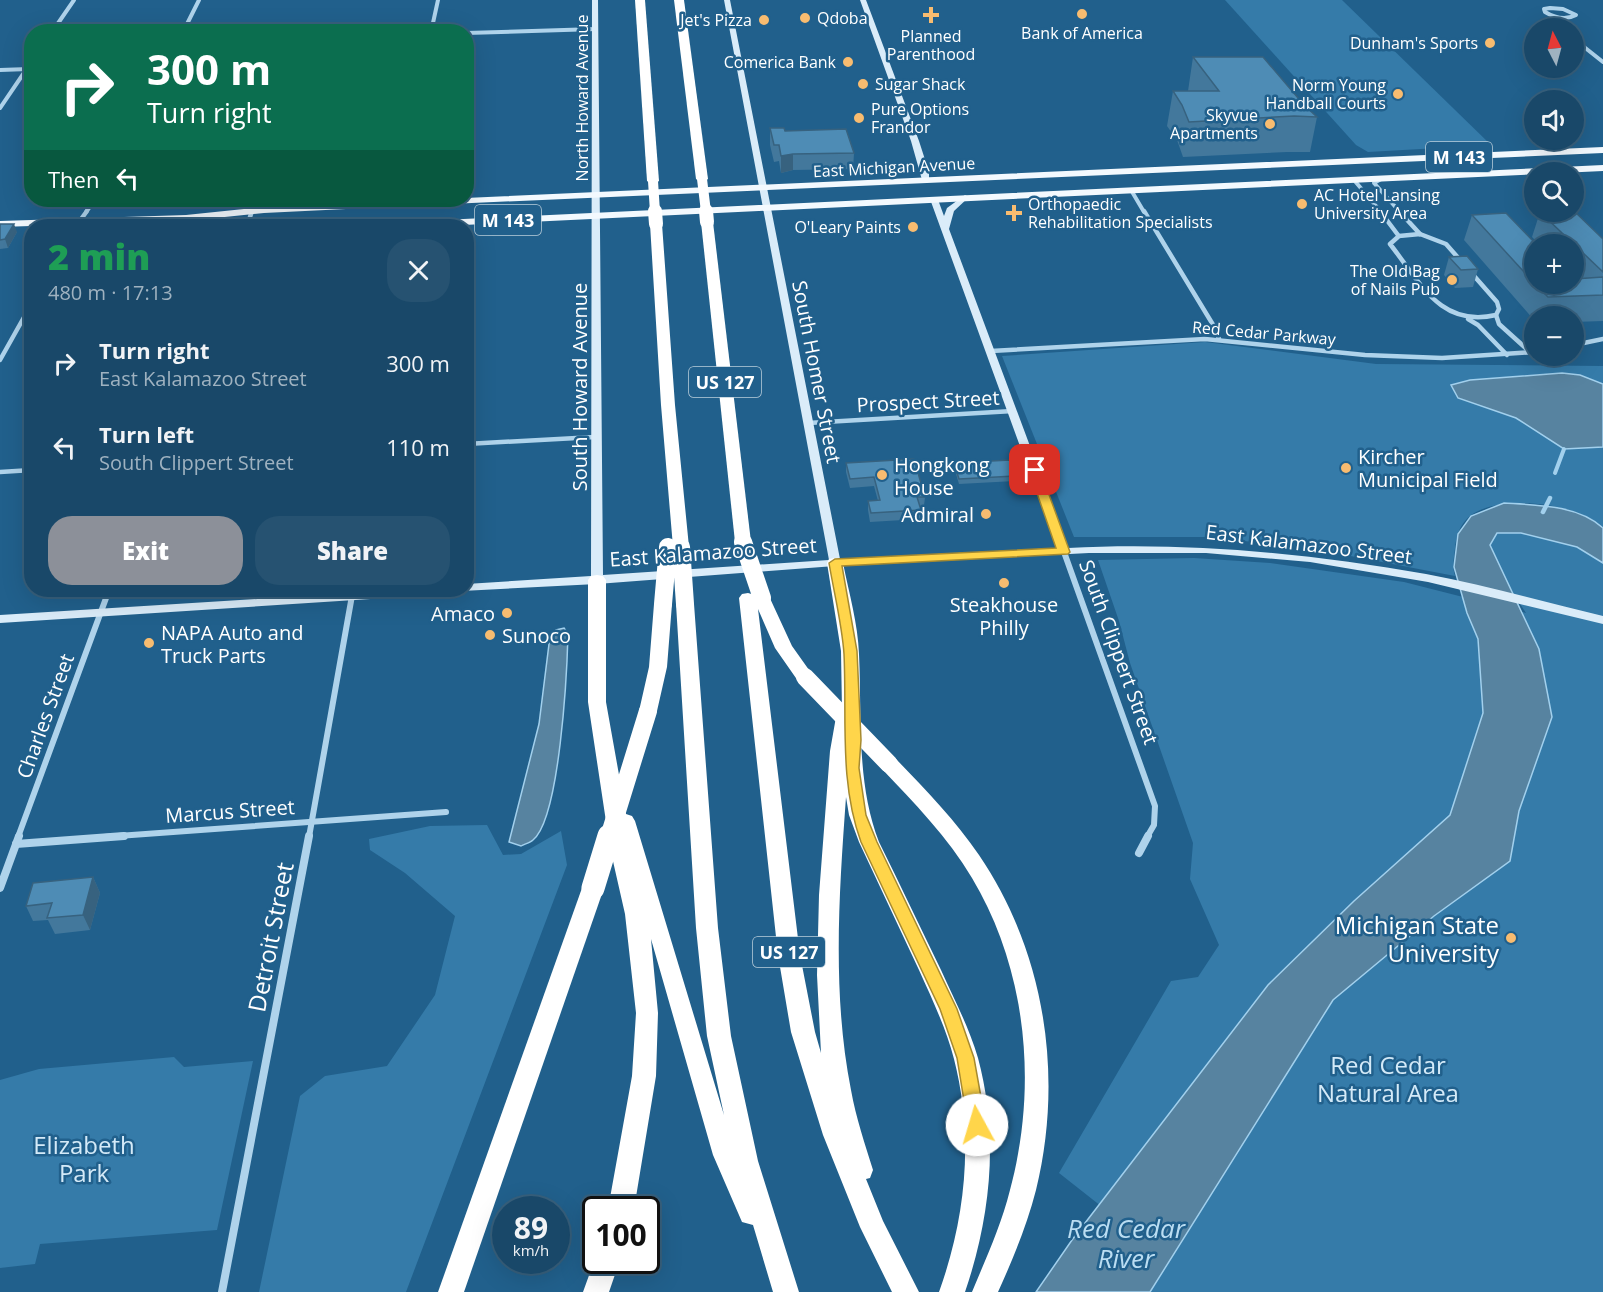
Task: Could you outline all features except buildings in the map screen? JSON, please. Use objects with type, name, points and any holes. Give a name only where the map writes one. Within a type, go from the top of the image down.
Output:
[{"type":"highway","name":"US 127","points":[[680,1],[686,34],[744,542],[755,598],[789,955],[803,1032],[835,1135],[873,1227],[905,1290]]},
{"type":"highway","name":"US 127","points":[[640,2],[668,405],[675,547],[674,604]]},
{"type":"highway","points":[[835,563],[848,629],[853,781],[859,815],[869,842],[948,1009],[966,1058],[975,1101],[977,1149],[975,1195],[963,1259],[952,1292]]},
{"type":"highway","points":[[597,580],[597,702],[620,848],[636,914],[647,1013],[644,1076],[623,1196]]},
{"type":"highway","points":[[755,598],[805,677],[889,764],[953,835],[980,873],[999,908],[1018,952],[1032,1007],[1037,1081],[1031,1156],[1010,1235],[985,1292]]},
{"type":"highway","points":[[451,1292],[593,888],[648,711],[674,604]]},
{"type":"highway","points":[[674,604],[719,1035],[746,1161],[786,1292]]},
{"type":"highway","points":[[850,690],[841,741],[827,929],[828,1012],[838,1091],[845,1119],[856,1157],[905,1290]]},
{"type":"highway","points":[[612,786],[658,926],[725,1155],[786,1292]]},
{"type":"highway","points":[[596,1292],[602,1274]]},
{"type":"main road","name":"East Michigan Avenue","points":[[474,200],[1603,150]]},
{"type":"main road","points":[[1565,152],[1572,160],[1571,162]]},
{"type":"main road","points":[[1354,180],[1361,170],[1418,159]]},
{"type":"main road","points":[[1293,183],[1347,170],[1354,161]]},
{"type":"main road","points":[[1323,162],[1335,170],[1336,173],[1331,175]]},
{"type":"main road","points":[[1375,166],[1369,171],[1381,179]]},
{"type":"main road","name":"M 143","points":[[1584,169],[1603,168]]},
{"type":"main road","name":"East Michigan Avenue","points":[[474,221],[1524,172]]},
{"type":"main road","points":[[934,199],[938,192],[948,187],[983,178]]},
{"type":"main road","points":[[882,201],[901,199],[918,193],[924,188],[926,180]]},
{"type":"main road","name":"East Michigan Avenue","points":[[165,219],[252,211],[335,207]]},
{"type":"main road","points":[[398,219],[407,210],[402,207]]},
{"type":"main road","points":[[398,219],[420,211],[424,207]]},
{"type":"main road","points":[[424,219],[430,213],[444,207]]},
{"type":"main road","points":[[437,219],[436,214],[445,207]]},
{"type":"main road","name":"East Michigan Avenue","points":[[186,218],[196,219]]},
{"type":"main road","name":"East Michigan Avenue","points":[[0,224],[24,224]]},
{"type":"street","points":[[58,24],[74,0]]},
{"type":"street","points":[[187,24],[200,0]]},
{"type":"street","points":[[433,24],[438,0]]},
{"type":"street","name":"North Howard Avenue","points":[[595,0],[597,195]]},
{"type":"street","name":"South Homer Street","points":[[727,0],[765,188],[835,563]]},
{"type":"street","points":[[863,0],[915,141],[926,180]]},
{"type":"street","points":[[1559,8],[1575,14],[1571,18],[1557,18],[1546,13],[1544,9],[1559,8]]},
{"type":"street","points":[[474,33],[596,29]]},
{"type":"street","points":[[1584,47],[1603,62]]},
{"type":"street","points":[[0,70],[24,69]]},
{"type":"street","points":[[0,108],[24,76]]},
{"type":"street","points":[[1381,179],[1374,183],[1412,228],[1420,234],[1446,244],[1497,302],[1499,309],[1496,315],[1499,324],[1524,345]]},
{"type":"street","points":[[1354,180],[1395,228],[1398,235]]},
{"type":"street","points":[[1131,190],[1215,328],[1219,339]]},
{"type":"street","name":"South Howard Avenue","points":[[597,195],[595,437],[597,580]]},
{"type":"street","points":[[946,226],[950,210],[965,197]]},
{"type":"street","name":"South Clippert Street","points":[[934,199],[992,351],[1155,806],[1154,825],[1140,853]]},
{"type":"street","points":[[249,219],[253,207]]},
{"type":"street","points":[[1420,234],[1398,235],[1392,239],[1390,244],[1438,305],[1478,325],[1507,355]]},
{"type":"street","points":[[1468,319],[1496,315]]},
{"type":"street","points":[[0,360],[24,317]]},
{"type":"street","name":"Red Cedar Parkway","points":[[992,351],[1219,339],[1365,355],[1442,358],[1524,353]]},
{"type":"street","points":[[1584,343],[1603,339]]},
{"type":"street","name":"Prospect Street","points":[[808,423],[1013,411]]},
{"type":"street","points":[[474,444],[595,437]]},
{"type":"street","points":[[0,472],[24,470]]},
{"type":"street","name":"East Kalamazoo Street","points":[[474,588],[835,563],[1064,552],[1206,550],[1310,559],[1428,578],[1603,620]]},
{"type":"street","name":"Charles Street","points":[[0,888],[106,597]]},
{"type":"street","points":[[0,619],[302,597]]},
{"type":"street","name":"Detroit Street","points":[[222,1292],[312,821],[351,597]]},
{"type":"street","name":"Marcus Street","points":[[16,844],[446,812]]},
{"type":"green space","points":[[1225,0],[1342,0],[1491,145],[1368,152],[1356,145]]},
{"type":"green space","points":[[1205,342],[1376,364],[1603,366],[1603,527],[1575,512],[1538,504],[1518,503],[1483,509],[1470,516],[1459,530],[1454,559],[1455,576],[1309,548],[1206,537],[1074,537],[1002,356]]},
{"type":"green space","name":"Red Cedar Natural Area","points":[[1497,533],[1521,533],[1577,547],[1603,563],[1603,1292],[1122,1292],[1153,1247],[1059,1173],[1171,981],[1198,977],[1219,945],[1190,879],[1193,843],[1130,663],[1119,621],[1098,560],[1194,558],[1270,563],[1404,582],[1526,613],[1502,576],[1489,545]]},
{"type":"green space","points":[[487,825],[503,855],[521,854],[561,831],[567,865],[406,1292],[259,1292],[300,1096],[325,1076],[387,1066],[435,995],[455,916],[405,873],[370,850],[369,839],[430,826]]},
{"type":"green space","name":"Elizabeth Park","points":[[174,1057],[184,1067],[253,1061],[217,1230],[40,1244],[35,1264],[0,1268],[0,1080],[39,1069]]},
{"type":"water","points":[[1562,373],[1580,375],[1603,384],[1603,447],[1564,449],[1516,418],[1458,398],[1451,385],[1470,380]]},
{"type":"water","name":"Red Cedar River","points":[[1504,503],[1569,511],[1593,520],[1603,528],[1603,563],[1577,547],[1521,533],[1497,533],[1490,545],[1539,649],[1552,717],[1519,811],[1510,861],[1434,916],[1333,1000],[1150,1292],[1036,1292],[1072,1240],[1268,985],[1354,901],[1450,815],[1483,713],[1478,639],[1467,613],[1454,567],[1458,534],[1471,516]]},
{"type":"water","points":[[564,628],[568,634],[566,679],[556,775],[550,804],[542,826],[533,840],[521,846],[509,842],[539,724],[550,636],[556,630]]},
{"type":"waterway","points":[[1555,473],[1564,449]]},
{"type":"waterway","points":[[1543,512],[1550,498]]},
{"type":"place","name":"Bank of America","points":[[1082,14]]},
{"type":"place","name":"Planned Parenthood","points":[[931,15]]},
{"type":"place","name":"Qdoba","points":[[805,18]]},
{"type":"place","name":"Jet's Pizza","points":[[764,20]]},
{"type":"place","name":"Dunham's Sports","points":[[1490,43]]},
{"type":"place","name":"Comerica Bank","points":[[848,62]]},
{"type":"place","name":"Sugar Shack","points":[[863,84]]},
{"type":"place","name":"Norm Young Handball Courts","points":[[1398,94]]},
{"type":"place","name":"Pure Options Frandor","points":[[859,118]]},
{"type":"place","name":"Skyvue Apartments","points":[[1270,124]]},
{"type":"place","name":"AC Hotel Lansing University Area","points":[[1302,204]]},
{"type":"place","name":"Orthopaedic Rehabilitation Specialists","points":[[1014,213]]},
{"type":"place","name":"O'Leary Paints","points":[[913,227]]},
{"type":"place","name":"The Old Bag of Nails Pub","points":[[1452,280]]},
{"type":"place","name":"Kircher Municipal Field","points":[[1346,468]]},
{"type":"place","name":"Hongkong House","points":[[882,475]]},
{"type":"place","name":"Admiral","points":[[986,514]]},
{"type":"place","name":"Steakhouse Philly","points":[[1004,583]]},
{"type":"place","name":"Amaco","points":[[507,613]]},
{"type":"place","name":"Sunoco","points":[[490,635]]},
{"type":"place","name":"NAPA Auto and Truck Parts","points":[[149,643]]},
{"type":"place","name":"Michigan State University","points":[[1511,938]]},
{"type":"route","points":[[977,1125],[975,1101],[966,1058],[958,1034],[869,842],[859,815],[852,768],[851,670],[848,629],[835,563],[1064,552],[1035,470]]}]
